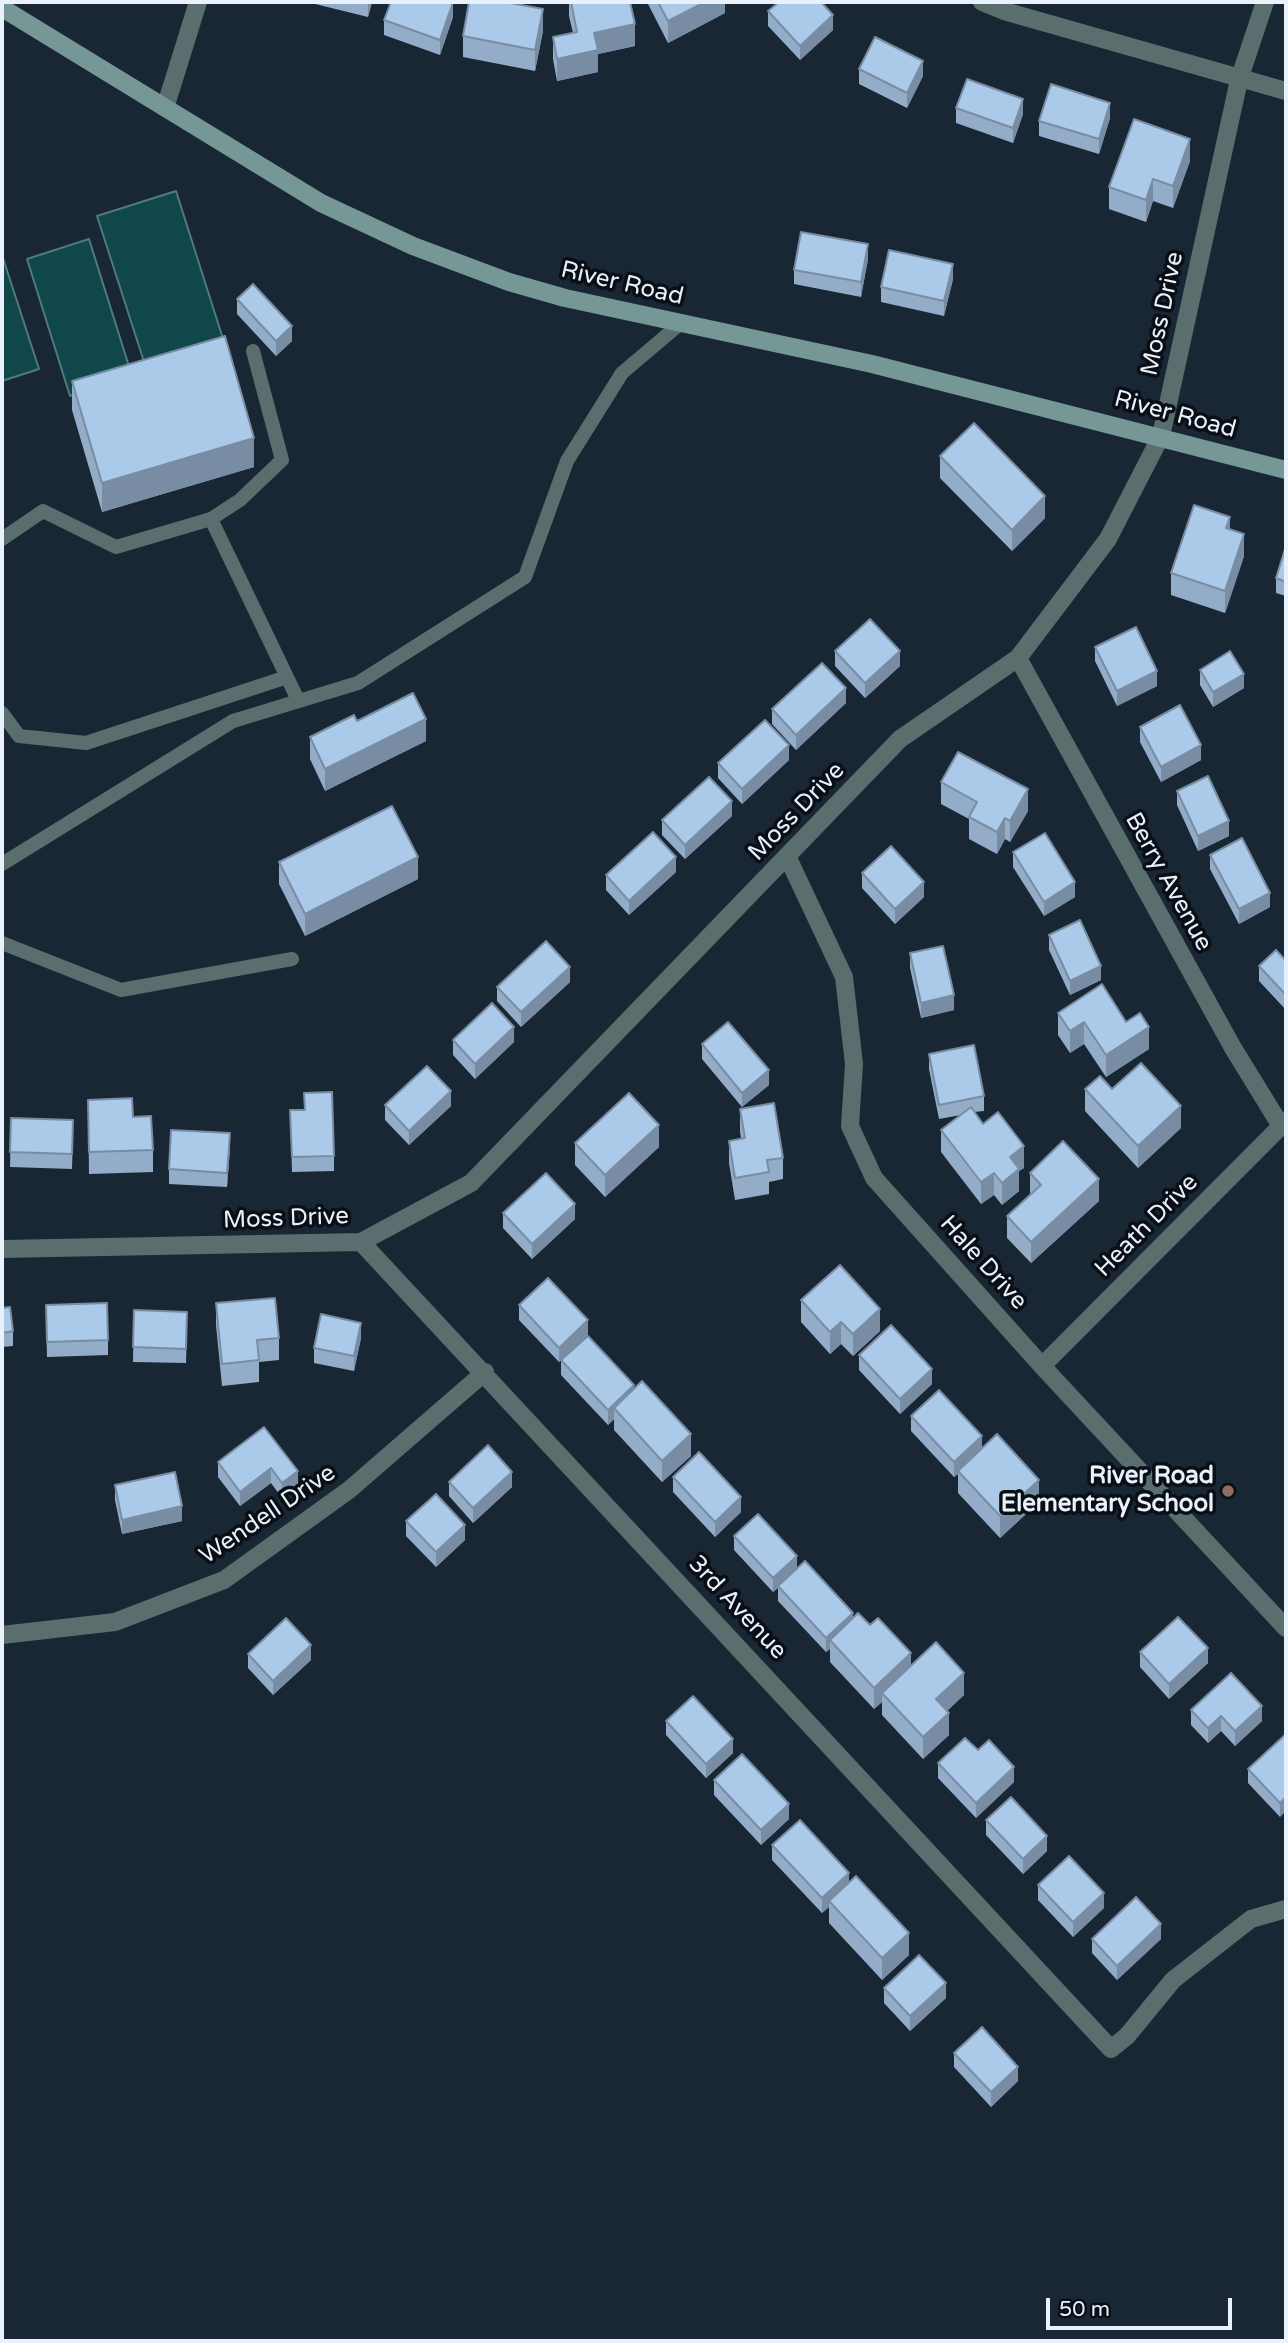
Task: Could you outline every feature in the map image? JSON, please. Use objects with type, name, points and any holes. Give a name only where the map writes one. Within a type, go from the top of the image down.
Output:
[{"type":"main road","name":"River Road","points":[[2,8],[321,202],[413,246],[509,282],[565,298],[872,364],[1286,470]]},
{"type":"street","points":[[165,108],[198,2]]},
{"type":"street","points":[[982,2],[1004,12],[1286,91]]},
{"type":"street","name":"Moss Drive","points":[[2,1249],[361,1242],[471,1183],[901,739],[1018,658],[1108,539],[1161,436],[1239,80],[1265,2]]},
{"type":"street","name":"Berry Avenue","points":[[1018,658],[1233,1048],[1284,1124]]},
{"type":"street","name":"Hale Drive","points":[[788,858],[844,977],[854,1064],[850,1126],[874,1178],[1042,1366],[1286,1628]]},
{"type":"street","name":"Heath Drive","points":[[1042,1366],[1284,1124]]},
{"type":"street","name":"3rd Avenue","points":[[361,1242],[485,1372],[1111,2049],[1127,2036],[1173,1980],[1251,1919],[1286,1909]]},
{"type":"street","name":"Wendell Drive","points":[[2,1635],[115,1622],[223,1580],[349,1490],[485,1372]]},
{"type":"lane","points":[[2,864],[233,721],[358,683],[525,577],[566,461],[622,373],[681,323]]},
{"type":"lane","points":[[2,539],[43,511],[117,548],[211,519],[240,500],[282,460],[253,351]]},
{"type":"lane","points":[[211,519],[298,700]]},
{"type":"lane","points":[[2,713],[19,736],[86,743],[287,677]]},
{"type":"lane","points":[[2,943],[121,990],[292,959]]},
{"type":"shaded area","points":[[176,191],[225,345],[147,371],[97,216]]},
{"type":"shaded area","points":[[89,239],[132,376],[70,396],[27,259]]},
{"type":"shaded area","points":[[2,255],[39,369],[2,381]]},
{"type":"building","points":[[391,2],[453,2],[440,40],[384,20]]},
{"type":"building","points":[[469,2],[505,2],[543,9],[535,50],[463,36]]},
{"type":"building","points":[[571,2],[630,2],[635,24],[594,33],[598,50],[557,59],[553,37],[577,32]]},
{"type":"building","points":[[658,2],[705,2],[668,21]]},
{"type":"building","points":[[779,2],[821,2],[833,15],[800,46],[768,11]]},
{"type":"building","points":[[875,37],[923,61],[907,93],[859,69]]},
{"type":"building","points":[[967,79],[1023,99],[1013,128],[956,108]]},
{"type":"building","points":[[1051,84],[1110,103],[1099,139],[1039,121]]},
{"type":"building","points":[[1134,119],[1190,139],[1173,186],[1153,179],[1146,200],[1109,187]]},
{"type":"building","points":[[801,232],[868,244],[861,282],[794,270]]},
{"type":"building","points":[[889,250],[953,264],[944,301],[881,287]]},
{"type":"building","points":[[253,284],[292,326],[276,341],[237,299]]},
{"type":"building","points":[[225,336],[254,438],[102,483],[72,381]]},
{"type":"building","points":[[974,423],[1045,496],[1012,530],[940,456]]},
{"type":"building","points":[[1194,505],[1230,517],[1226,528],[1244,534],[1225,591],[1171,573]]},
{"type":"building","points":[[1286,546],[1286,582],[1276,578]]},
{"type":"building","points":[[870,619],[900,651],[865,683],[835,651]]},
{"type":"building","points":[[1136,627],[1157,671],[1117,691],[1095,647]]},
{"type":"building","points":[[1230,651],[1244,674],[1213,692],[1200,670]]},
{"type":"building","points":[[822,663],[846,688],[796,735],[772,709]]},
{"type":"building","points":[[413,693],[426,719],[325,769],[310,737],[354,715],[357,721]]},
{"type":"building","points":[[1180,705],[1201,745],[1161,767],[1140,727]]},
{"type":"building","points":[[765,720],[789,745],[742,789],[718,763]]},
{"type":"building","points":[[958,752],[1028,789],[1010,821],[1005,818],[997,832],[969,817],[977,802],[941,782]]},
{"type":"building","points":[[1208,776],[1229,821],[1198,836],[1177,791]]},
{"type":"building","points":[[709,777],[732,801],[685,845],[662,820]]},
{"type":"building","points":[[392,806],[418,857],[305,914],[279,862]]},
{"type":"building","points":[[653,832],[676,857],[629,901],[606,875]]},
{"type":"building","points":[[1045,833],[1075,882],[1044,902],[1013,852]]},
{"type":"building","points":[[1242,838],[1270,893],[1239,909],[1210,855]]},
{"type":"building","points":[[891,846],[924,882],[895,909],[862,873]]},
{"type":"building","points":[[1080,920],[1101,966],[1070,981],[1049,935]]},
{"type":"building","points":[[546,941],[570,967],[521,1012],[497,987]]},
{"type":"building","points":[[943,946],[954,995],[921,1003],[910,953]]},
{"type":"building","points":[[1276,950],[1286,961],[1286,995],[1259,966]]},
{"type":"building","points":[[1102,984],[1126,1022],[1140,1013],[1149,1027],[1106,1055],[1084,1022],[1070,1031],[1058,1013]]},
{"type":"building","points":[[492,1003],[514,1027],[475,1064],[453,1040]]},
{"type":"building","points":[[728,1022],[769,1070],[742,1093],[702,1044]]},
{"type":"building","points":[[974,1045],[984,1096],[939,1105],[929,1054]]},
{"type":"building","points":[[1141,1063],[1181,1106],[1138,1146],[1085,1089],[1100,1076],[1112,1089]]},
{"type":"building","points":[[427,1066],[451,1091],[409,1131],[385,1105]]},
{"type":"building","points":[[332,1092],[334,1156],[292,1157],[290,1110],[305,1110],[304,1093]]},
{"type":"building","points":[[629,1093],[659,1125],[605,1175],[575,1143]]},
{"type":"building","points":[[132,1098],[133,1117],[151,1116],[153,1150],[89,1152],[88,1100]]},
{"type":"building","points":[[774,1103],[783,1158],[767,1160],[769,1172],[735,1178],[729,1141],[745,1138],[740,1109]]},
{"type":"building","points":[[971,1107],[983,1124],[998,1112],[1024,1146],[1010,1157],[1019,1169],[1002,1183],[994,1173],[981,1182],[941,1130]]},
{"type":"building","points":[[11,1118],[73,1120],[72,1154],[10,1152]]},
{"type":"building","points":[[171,1130],[230,1133],[227,1173],[169,1169]]},
{"type":"building","points":[[1063,1141],[1099,1179],[1031,1242],[1007,1216],[1041,1185],[1030,1173]]},
{"type":"building","points":[[546,1173],[575,1204],[532,1244],[503,1213]]},
{"type":"building","points":[[840,1265],[880,1309],[853,1334],[841,1322],[830,1332],[801,1300]]},
{"type":"building","points":[[548,1278],[588,1320],[559,1348],[519,1305]]},
{"type":"building","points":[[275,1298],[279,1338],[257,1340],[259,1360],[222,1364],[216,1303]]},
{"type":"building","points":[[107,1303],[108,1340],[47,1342],[46,1305]]},
{"type":"building","points":[[10,1307],[13,1331],[2,1333],[2,1308]]},
{"type":"building","points":[[134,1310],[187,1312],[186,1349],[133,1347]]},
{"type":"building","points":[[321,1314],[361,1323],[354,1356],[314,1348]]},
{"type":"building","points":[[891,1325],[932,1369],[900,1399],[859,1355]]},
{"type":"building","points":[[588,1336],[634,1385],[608,1410],[561,1360]]},
{"type":"building","points":[[642,1381],[691,1434],[662,1461],[614,1408]]},
{"type":"building","points":[[939,1390],[982,1436],[954,1462],[911,1416]]},
{"type":"building","points":[[264,1427],[298,1471],[282,1483],[271,1468],[240,1492],[218,1462]]},
{"type":"building","points":[[997,1434],[1039,1480],[1000,1516],[958,1471]]},
{"type":"building","points":[[488,1445],[512,1472],[473,1508],[449,1482]]},
{"type":"building","points":[[699,1452],[741,1497],[715,1522],[673,1477]]},
{"type":"building","points":[[175,1472],[182,1506],[122,1520],[115,1485]]},
{"type":"building","points":[[436,1494],[465,1525],[436,1552],[406,1521]]},
{"type":"building","points":[[758,1514],[797,1556],[773,1578],[734,1536]]},
{"type":"building","points":[[805,1561],[853,1613],[826,1638],[778,1586]]},
{"type":"building","points":[[858,1613],[870,1625],[878,1618],[911,1653],[874,1688],[830,1640]]},
{"type":"building","points":[[1178,1617],[1208,1648],[1169,1684],[1140,1652]]},
{"type":"building","points":[[286,1618],[311,1645],[273,1681],[248,1654]]},
{"type":"building","points":[[936,1642],[964,1673],[936,1699],[949,1713],[923,1737],[882,1693]]},
{"type":"building","points":[[1231,1673],[1262,1706],[1235,1731],[1221,1716],[1208,1728],[1191,1710]]},
{"type":"building","points":[[693,1696],[733,1739],[706,1764],[666,1721]]},
{"type":"building","points":[[1286,1734],[1286,1797],[1280,1803],[1248,1769]]},
{"type":"building","points":[[965,1738],[978,1750],[989,1740],[1014,1767],[976,1803],[938,1763]]},
{"type":"building","points":[[742,1754],[789,1804],[761,1830],[714,1780]]},
{"type":"building","points":[[1011,1797],[1047,1836],[1023,1859],[986,1820]]},
{"type":"building","points":[[800,1820],[849,1873],[822,1898],[772,1845]]},
{"type":"building","points":[[1069,1856],[1104,1893],[1073,1922],[1038,1885]]},
{"type":"building","points":[[856,1876],[909,1933],[882,1958],[829,1901]]},
{"type":"building","points":[[1136,1897],[1161,1924],[1117,1966],[1092,1939]]},
{"type":"building","points":[[919,1955],[946,1983],[910,2016],[884,1988]]},
{"type":"building","points":[[982,2027],[1018,2067],[991,2092],[954,2053]]},
{"type":"place","name":"River Road Elementary School","points":[[1228,1491]]}]
